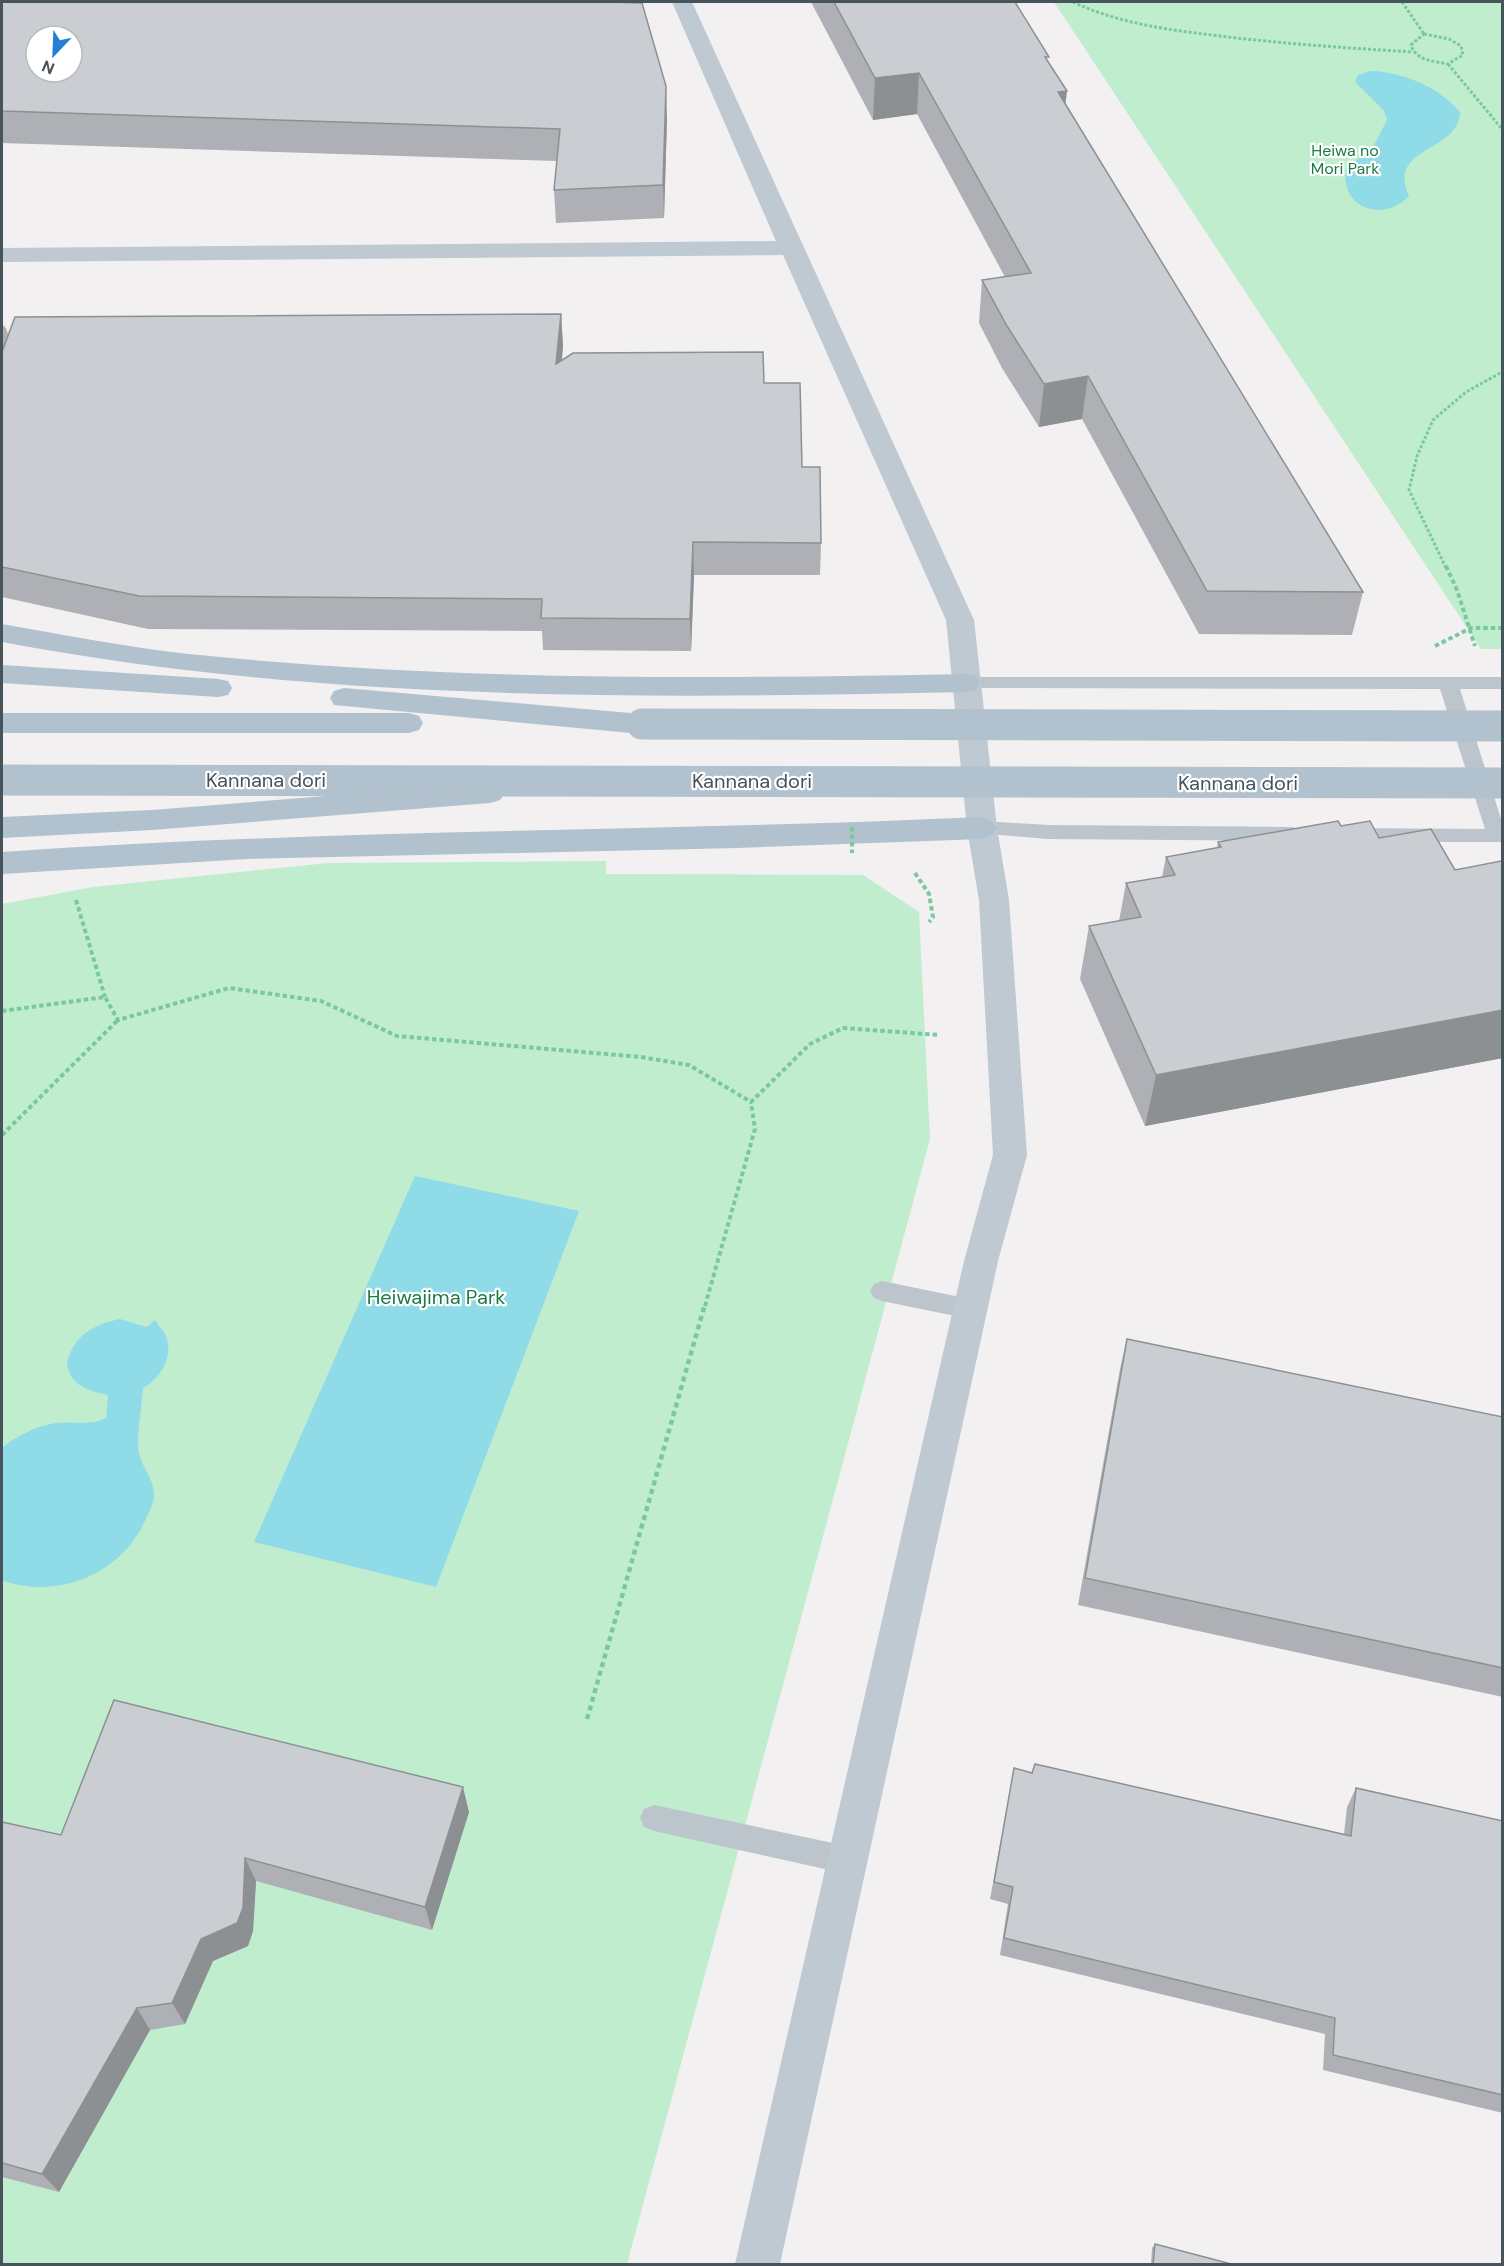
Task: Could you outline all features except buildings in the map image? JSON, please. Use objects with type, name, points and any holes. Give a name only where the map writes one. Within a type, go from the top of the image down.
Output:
[{"type":"main road","points":[[2,633],[186,662],[425,681],[810,685],[966,683]]},
{"type":"main road","points":[[2,674],[130,680],[642,724]]},
{"type":"main road","points":[[2,723],[1503,726]]},
{"type":"main road","name":"Kannana dori","points":[[2,780],[1503,783]]},
{"type":"main road","points":[[2,828],[152,820],[635,781]]},
{"type":"main road","points":[[2,862],[352,843],[878,834],[982,828]]},
{"type":"street","points":[[682,2],[960,620],[982,828],[994,900],[1010,1155],[970,1309],[758,2265]]},
{"type":"street","points":[[2,255],[791,248]]},
{"type":"lane","points":[[966,683],[1037,680],[1503,683]]},
{"type":"lane","points":[[982,828],[1048,832],[1500,836],[1448,682]]},
{"type":"lane","points":[[882,1291],[970,1309]]},
{"type":"lane","points":[[654,1818],[847,1860]]},
{"type":"path","points":[[1073,2],[1094,13],[1145,26],[1280,44],[1413,52],[1423,59],[1448,64],[1503,129]]},
{"type":"path","points":[[1402,2],[1424,34],[1449,39],[1461,46],[1463,55],[1448,64]]},
{"type":"path","points":[[1413,52],[1411,45],[1424,34]]},
{"type":"path","points":[[1503,372],[1466,392],[1433,420],[1417,456],[1409,490],[1457,590],[1471,628],[1503,628]]},
{"type":"path","points":[[852,825],[852,853]]},
{"type":"path","points":[[63,857],[105,997],[118,1020]]},
{"type":"path","points":[[924,883],[933,917],[929,922]]},
{"type":"path","points":[[2,1135],[118,1020],[229,988],[321,1001],[397,1036],[641,1058],[689,1065],[751,1102]]},
{"type":"path","points":[[2,1011],[105,997]]},
{"type":"path","points":[[751,1102],[810,1044],[843,1028],[940,1035]]},
{"type":"path","points":[[587,1719],[755,1129],[751,1102]]},
{"type":"green space","name":"Heiwa no Mori Park","points":[[1054,2],[1502,2],[1502,649],[1481,649]]},
{"type":"green space","name":"Heiwajima Park","points":[[606,861],[606,874],[863,875],[919,912],[930,1139],[627,2264],[2,2264],[2,904],[93,887],[328,863]]},
{"type":"water","points":[[1371,71],[1395,74],[1431,88],[1460,112],[1457,125],[1448,135],[1415,158],[1407,168],[1405,180],[1409,196],[1388,209],[1376,210],[1356,202],[1349,193],[1346,182],[1346,168],[1373,147],[1387,120],[1384,111],[1355,82],[1358,75]]},
{"type":"water","points":[[415,1176],[579,1211],[436,1587],[254,1542]]},
{"type":"water","points":[[120,1319],[147,1327],[155,1320],[165,1334],[168,1344],[164,1366],[155,1379],[143,1388],[138,1446],[154,1491],[149,1512],[131,1544],[117,1559],[83,1579],[64,1585],[44,1587],[24,1586],[4,1581],[2,1580],[2,1448],[36,1428],[58,1423],[89,1423],[106,1418],[108,1395],[81,1386],[72,1377],[67,1363],[74,1345],[86,1333],[102,1324]]}]
